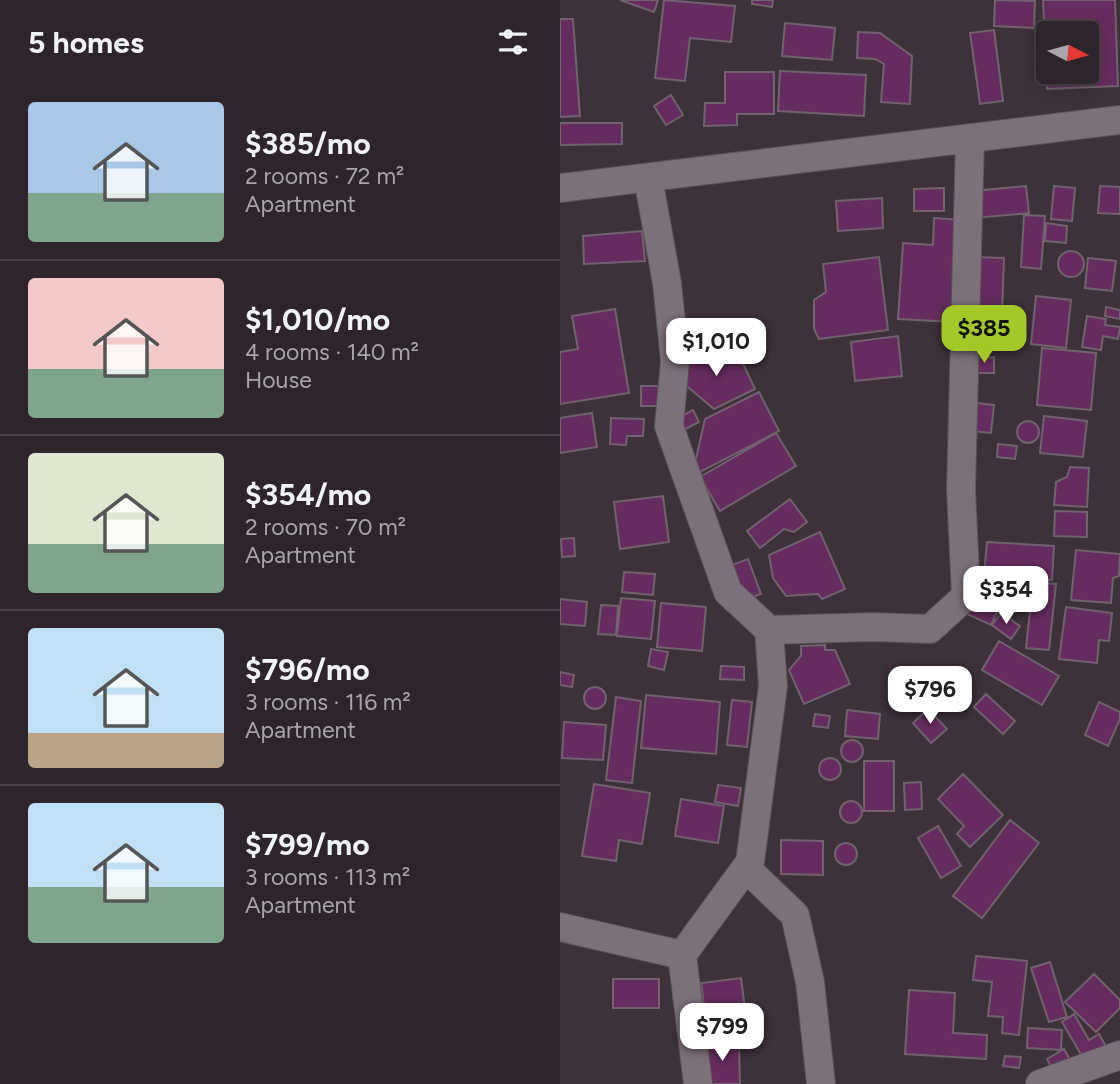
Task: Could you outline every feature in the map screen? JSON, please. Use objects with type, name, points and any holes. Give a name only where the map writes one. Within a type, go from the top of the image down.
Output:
[{"type":"street","points":[[560,188],[1120,120]]},
{"type":"street","points":[[769,630],[873,627],[930,629],[966,596],[961,489],[970,138]]},
{"type":"street","points":[[648,178],[667,284],[675,361],[669,426],[729,592],[769,630],[772,686],[750,862],[682,955],[698,1084]]},
{"type":"street","points":[[746,868],[795,915],[810,982],[821,1084]]},
{"type":"street","points":[[560,927],[682,955]]},
{"type":"street","points":[[1040,1084],[1087,1076],[1120,1055]]},
{"type":"building","points":[[620,0],[658,0],[654,12]]},
{"type":"building","points":[[664,0],[735,6],[731,42],[690,38],[685,81],[655,78]]},
{"type":"building","points":[[752,0],[773,0],[772,7],[752,4]]},
{"type":"building","points":[[995,0],[1035,1],[1034,28],[994,26]]},
{"type":"building","points":[[1043,0],[1115,0],[1118,86],[1047,89],[1047,84],[1099,84],[1099,21],[1044,21]]},
{"type":"building","points":[[560,19],[573,19],[580,116],[560,117]]},
{"type":"building","points":[[785,23],[835,28],[832,60],[782,56]]},
{"type":"building","points":[[994,30],[1003,101],[980,104],[970,33]]},
{"type":"building","points":[[858,32],[880,33],[912,56],[910,104],[881,102],[884,64],[875,59],[857,58]]},
{"type":"building","points":[[780,71],[866,75],[864,116],[778,111]]},
{"type":"building","points":[[725,72],[774,72],[774,114],[737,114],[737,125],[704,126],[705,103],[725,103]]},
{"type":"building","points":[[671,95],[683,115],[666,125],[654,106]]},
{"type":"building","points":[[560,123],[622,123],[622,144],[560,145]]},
{"type":"building","points":[[1026,186],[1029,213],[975,218],[973,191]]},
{"type":"building","points":[[1054,186],[1075,188],[1072,221],[1051,219]]},
{"type":"building","points":[[1100,186],[1120,187],[1120,214],[1098,213]]},
{"type":"building","points":[[944,188],[944,211],[914,211],[914,189]]},
{"type":"building","points":[[882,198],[883,228],[838,231],[836,201]]},
{"type":"building","points":[[1024,215],[1045,216],[1041,269],[1021,267]]},
{"type":"building","points":[[934,218],[961,220],[954,322],[898,319],[903,243],[933,245]]},
{"type":"building","points":[[1046,223],[1067,226],[1066,243],[1045,241]]},
{"type":"building","points":[[642,231],[645,261],[584,264],[583,236]]},
{"type":"building","points":[[1071,251],[1080,255],[1084,264],[1080,273],[1071,277],[1062,273],[1058,264],[1062,255]]},
{"type":"building","points":[[879,257],[888,330],[819,339],[814,329],[814,300],[826,292],[823,264]]},
{"type":"building","points":[[973,257],[1004,258],[1002,316],[971,315]]},
{"type":"building","points":[[1088,258],[1116,261],[1112,291],[1085,288]]},
{"type":"building","points":[[1036,296],[1071,300],[1066,348],[1031,344]]},
{"type":"building","points":[[1106,307],[1120,310],[1120,319],[1105,316]]},
{"type":"building","points":[[615,309],[629,393],[560,404],[560,352],[578,349],[572,316]]},
{"type":"building","points":[[1087,316],[1106,319],[1105,325],[1120,327],[1118,339],[1103,336],[1101,350],[1082,347]]},
{"type":"building","points":[[898,336],[902,376],[855,381],[851,342]]},
{"type":"building","points":[[1042,348],[1096,353],[1091,410],[1037,405]]},
{"type":"building","points":[[738,353],[755,389],[714,409],[683,383],[681,357]]},
{"type":"building","points":[[994,357],[994,373],[974,373],[973,358]]},
{"type":"building","points":[[641,386],[658,386],[658,406],[641,406]]},
{"type":"building","points":[[759,392],[779,431],[700,472],[695,463],[705,419]]},
{"type":"building","points":[[975,403],[994,405],[991,433],[972,431]]},
{"type":"building","points":[[693,410],[699,422],[676,434],[670,423]]},
{"type":"building","points":[[592,413],[597,447],[560,453],[560,418]]},
{"type":"building","points":[[1044,416],[1087,421],[1083,457],[1040,453]]},
{"type":"building","points":[[611,418],[644,419],[643,436],[627,436],[626,445],[610,444]]},
{"type":"building","points":[[1028,421],[1036,424],[1039,432],[1036,440],[1028,443],[1020,440],[1017,432],[1020,424]]},
{"type":"building","points":[[776,433],[796,466],[720,511],[700,477]]},
{"type":"building","points":[[998,444],[1017,446],[1015,459],[997,457]]},
{"type":"building","points":[[1070,467],[1089,468],[1087,507],[1054,505],[1056,482],[1067,477]]},
{"type":"building","points":[[663,496],[669,542],[620,549],[614,502]]},
{"type":"building","points":[[790,499],[807,522],[794,532],[784,529],[760,548],[747,531]]},
{"type":"building","points":[[1055,511],[1087,512],[1087,537],[1054,536]]},
{"type":"building","points":[[820,532],[845,589],[822,599],[818,594],[786,596],[773,578],[769,555]]},
{"type":"building","points":[[574,538],[575,556],[562,557],[561,539]]},
{"type":"building","points":[[987,542],[1054,546],[1052,580],[984,576]]},
{"type":"building","points":[[1076,550],[1120,554],[1119,576],[1113,578],[1111,603],[1071,600]]},
{"type":"building","points":[[748,559],[761,594],[742,601],[729,566]]},
{"type":"building","points":[[624,572],[655,574],[653,595],[622,592]]},
{"type":"building","points":[[1033,582],[1056,584],[1049,650],[1026,648]]},
{"type":"building","points":[[972,597],[998,610],[991,625],[965,613]]},
{"type":"building","points":[[621,598],[655,601],[651,639],[617,636]]},
{"type":"building","points":[[560,599],[587,602],[585,626],[560,624]]},
{"type":"building","points":[[661,603],[706,607],[702,651],[657,647]]},
{"type":"building","points":[[601,605],[618,606],[616,635],[598,634]]},
{"type":"building","points":[[1066,607],[1112,613],[1109,641],[1099,640],[1097,663],[1059,659]]},
{"type":"building","points":[[1001,613],[1020,626],[1011,639],[992,625]]},
{"type":"building","points":[[999,641],[1059,676],[1042,705],[982,670]]},
{"type":"building","points":[[825,645],[825,650],[835,650],[850,684],[804,704],[789,670],[801,656],[801,646]]},
{"type":"building","points":[[651,649],[668,652],[664,670],[648,666]]},
{"type":"building","points":[[721,666],[744,667],[744,680],[720,679]]},
{"type":"building","points":[[560,672],[574,675],[572,687],[560,685]]},
{"type":"building","points":[[595,687],[603,690],[606,698],[603,706],[595,709],[587,706],[584,698],[587,690]]},
{"type":"building","points":[[986,694],[1015,721],[1003,734],[974,707]]},
{"type":"building","points":[[646,695],[720,702],[716,754],[641,748]]},
{"type":"building","points":[[616,697],[641,701],[632,783],[606,780]]},
{"type":"building","points":[[732,700],[752,702],[747,747],[727,745]]},
{"type":"building","points":[[1099,702],[1120,712],[1120,719],[1108,746],[1085,735]]},
{"type":"building","points":[[928,709],[947,729],[931,743],[913,723]]},
{"type":"building","points":[[847,710],[880,714],[878,739],[845,736]]},
{"type":"building","points":[[815,714],[830,716],[828,728],[813,726]]},
{"type":"building","points":[[564,722],[606,725],[603,760],[562,758]]},
{"type":"building","points":[[852,740],[860,743],[863,751],[860,759],[852,762],[844,759],[841,751],[844,743]]},
{"type":"building","points":[[830,758],[838,761],[841,769],[838,777],[830,780],[822,777],[819,769],[822,761]]},
{"type":"building","points":[[864,761],[894,761],[894,811],[864,811]]},
{"type":"building","points":[[963,774],[1003,815],[970,847],[957,834],[964,826],[938,799]]},
{"type":"building","points":[[921,782],[922,809],[905,810],[904,783]]},
{"type":"building","points":[[594,784],[650,793],[642,844],[619,840],[616,861],[582,856]]},
{"type":"building","points":[[718,785],[741,788],[738,806],[715,802]]},
{"type":"building","points":[[681,799],[724,806],[718,843],[675,836]]},
{"type":"building","points":[[851,801],[859,804],[862,812],[859,820],[851,823],[843,820],[840,812],[843,804]]},
{"type":"building","points":[[1010,820],[1039,843],[982,918],[953,896]]},
{"type":"building","points":[[938,826],[961,866],[941,878],[918,838]]},
{"type":"building","points":[[781,840],[823,841],[823,875],[781,874]]},
{"type":"building","points":[[846,843],[854,846],[857,854],[854,862],[846,865],[838,862],[835,854],[838,846]]},
{"type":"building","points":[[976,956],[1027,961],[1019,1035],[1002,1033],[1003,1017],[988,1016],[992,982],[973,980]]},
{"type":"building","points":[[1050,962],[1067,1017],[1049,1022],[1031,968]]},
{"type":"building","points":[[1094,974],[1120,1000],[1120,1008],[1096,1032],[1065,1002]]},
{"type":"building","points":[[741,978],[747,1024],[707,1029],[701,983]]},
{"type":"building","points":[[613,979],[659,979],[659,1008],[613,1008]]},
{"type":"building","points":[[909,990],[955,993],[953,1033],[987,1035],[986,1059],[905,1054]]},
{"type":"building","points":[[1074,1014],[1089,1040],[1099,1034],[1108,1050],[1086,1063],[1062,1022]]},
{"type":"building","points":[[1028,1028],[1062,1030],[1061,1050],[1027,1048]]},
{"type":"building","points":[[739,1042],[740,1084],[705,1084],[704,1043]]},
{"type":"building","points":[[1064,1049],[1072,1063],[1054,1072],[1047,1059]]},
{"type":"building","points":[[1005,1056],[1021,1057],[1019,1068],[1003,1066]]}]
